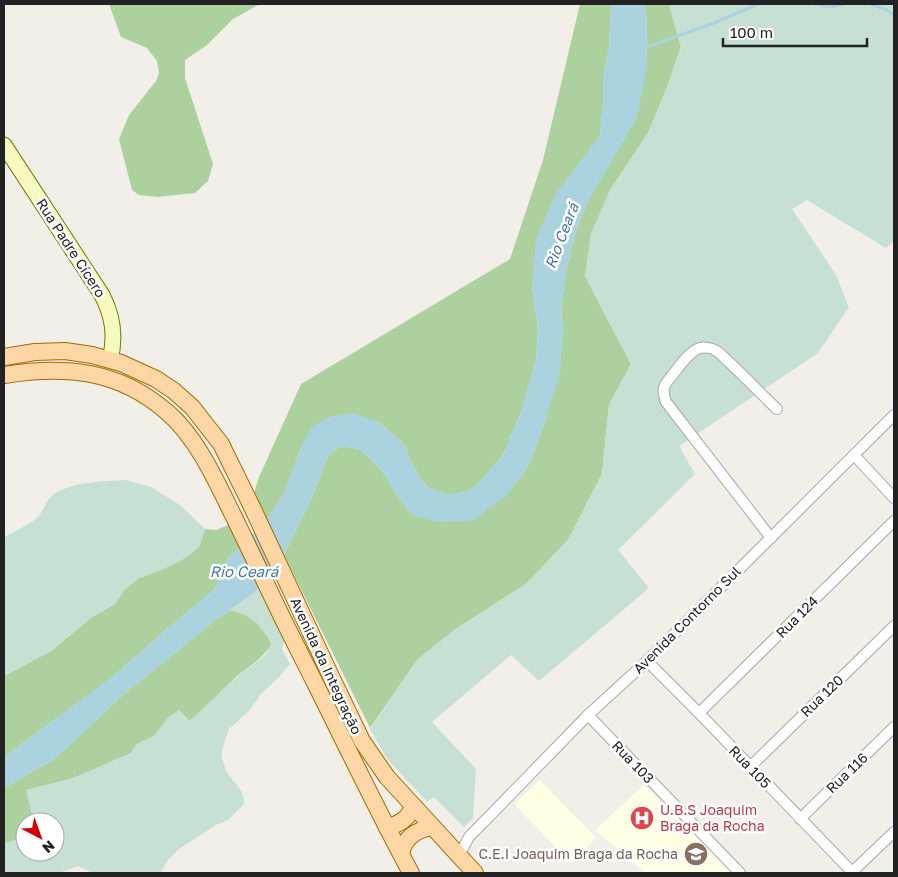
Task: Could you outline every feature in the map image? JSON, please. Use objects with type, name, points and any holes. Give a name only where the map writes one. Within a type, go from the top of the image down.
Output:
[{"type":"main road","name":"Avenida da Integração","points":[[4,357],[35,352],[65,351],[92,355],[121,363],[156,379],[192,406],[221,444],[362,741],[387,777],[475,873]]},
{"type":"main road","name":"Avenida da Integração","points":[[4,376],[26,372],[62,370],[82,372],[119,382],[140,392],[170,414],[193,443],[220,488],[277,608],[411,873]]},
{"type":"main road","points":[[387,828],[404,820],[410,814],[413,806]]},
{"type":"main road","points":[[401,853],[406,840],[411,835],[416,831],[432,827]]},
{"type":"street","name":"Rua Padre Cícero","points":[[4,145],[108,307],[114,340],[110,360]]},
{"type":"street","points":[[771,538],[666,402],[663,389],[666,382],[686,359],[700,348],[710,348],[716,350],[776,409]]},
{"type":"street","name":"Avenida Contorno Sul","points":[[459,856],[469,837],[588,715],[647,661],[894,415]]},
{"type":"street","points":[[854,455],[894,498]]},
{"type":"street","name":"Rua 124","points":[[699,713],[894,521]]},
{"type":"street","name":"Rua 120","points":[[750,767],[894,626]]},
{"type":"street","name":"Rua 105","points":[[647,661],[852,873]]},
{"type":"street","name":"Rua 103","points":[[588,715],[740,873]]},
{"type":"street","name":"Rua 116","points":[[800,819],[894,727]]},
{"type":"street","points":[[852,873],[894,832]]},
{"type":"shaded area","points":[[669,4],[894,4],[894,241],[886,248],[807,200],[792,209],[836,275],[849,307],[818,353],[679,446],[695,474],[618,550],[649,588],[539,681],[511,655],[432,722],[476,769],[473,818],[464,827],[434,797],[427,802],[388,760],[370,729],[418,659],[457,628],[526,584],[568,540],[602,474],[609,405],[631,364],[585,276],[591,233],[609,192],[648,133],[681,48]]},
{"type":"shaded area","points":[[126,480],[151,487],[180,505],[205,529],[199,547],[179,562],[139,578],[125,589],[115,604],[92,617],[51,651],[4,676],[4,537],[38,517],[49,499],[57,492],[86,483]]},
{"type":"shaded area","points":[[259,589],[285,638],[282,649],[290,664],[261,694],[249,711],[229,729],[222,750],[226,771],[242,792],[243,805],[228,820],[216,825],[179,849],[167,861],[161,873],[93,873],[78,866],[59,873],[4,873],[4,842],[15,840],[15,862],[65,862],[65,812],[32,812],[26,790],[74,778],[131,753],[137,744],[154,736],[168,718],[179,710],[187,720],[192,719],[229,684],[268,652],[270,648],[269,639],[258,624],[243,614],[230,610]]},
{"type":"shaded area","points":[[540,780],[596,838],[571,863],[514,804]]},
{"type":"shaded area","name":"U.B.S Joaquim Braga da Rocha","points":[[644,785],[732,873],[639,873],[642,870],[595,830]]},
{"type":"green space","points":[[109,4],[260,4],[233,19],[207,45],[185,60],[185,78],[213,164],[208,181],[195,193],[158,197],[139,195],[132,190],[119,139],[129,115],[156,81],[159,73],[157,61],[147,48],[121,37]]},
{"type":"green space","points":[[580,4],[611,4],[609,49],[603,78],[600,136],[582,161],[532,286],[538,329],[536,361],[521,413],[503,455],[471,490],[457,494],[446,494],[426,486],[408,456],[406,446],[377,421],[301,448],[286,490],[267,520],[254,493],[259,477],[301,384],[510,259],[543,160]]},
{"type":"green space","points":[[645,4],[669,4],[681,47],[648,133],[609,192],[585,276],[631,364],[609,405],[602,474],[568,540],[526,584],[457,628],[418,659],[370,728],[284,555],[312,497],[328,455],[341,446],[359,449],[370,458],[386,476],[398,497],[413,515],[521,477],[531,460],[546,418],[563,332],[561,310],[566,270],[575,234],[646,71],[647,26]]},
{"type":"green space","points":[[231,524],[240,547],[228,558],[214,590],[110,679],[4,757],[4,676],[51,651],[92,617],[115,604],[125,589],[139,578],[161,570],[199,547],[205,529],[216,530]]},
{"type":"green space","points":[[230,610],[246,615],[257,623],[268,637],[271,645],[269,649],[236,677],[192,720],[188,720],[179,710],[168,718],[154,736],[137,744],[131,753],[74,778],[27,790],[32,812],[15,812],[15,840],[4,842],[4,788],[54,759],[124,694]]},
{"type":"water","name":"Rio Ceará","points":[[611,4],[645,4],[647,26],[646,71],[637,118],[586,205],[575,234],[566,270],[561,310],[563,332],[560,373],[531,460],[521,477],[507,495],[471,521],[438,522],[413,515],[398,497],[386,476],[370,458],[359,449],[341,446],[328,455],[312,497],[284,555],[261,583],[259,589],[218,618],[124,694],[54,759],[4,788],[4,757],[110,679],[214,590],[228,558],[267,520],[286,490],[301,448],[311,428],[329,417],[352,413],[377,421],[406,446],[408,456],[426,486],[446,494],[457,494],[471,490],[503,455],[521,413],[536,361],[538,329],[532,286],[536,239],[556,193],[600,136],[603,78],[609,49]]},
{"type":"waterway","points":[[644,48],[714,23],[758,4]]},
{"type":"waterway","points":[[815,4],[832,7],[844,4]]},
{"type":"waterway","points":[[870,4],[887,10],[894,15]]},
{"type":"place","name":"U.B.S Joaquim Braga da Rocha","points":[[642,818]]},
{"type":"place","name":"C.E.I Joaquim Braga da Rocha","points":[[696,854]]}]
